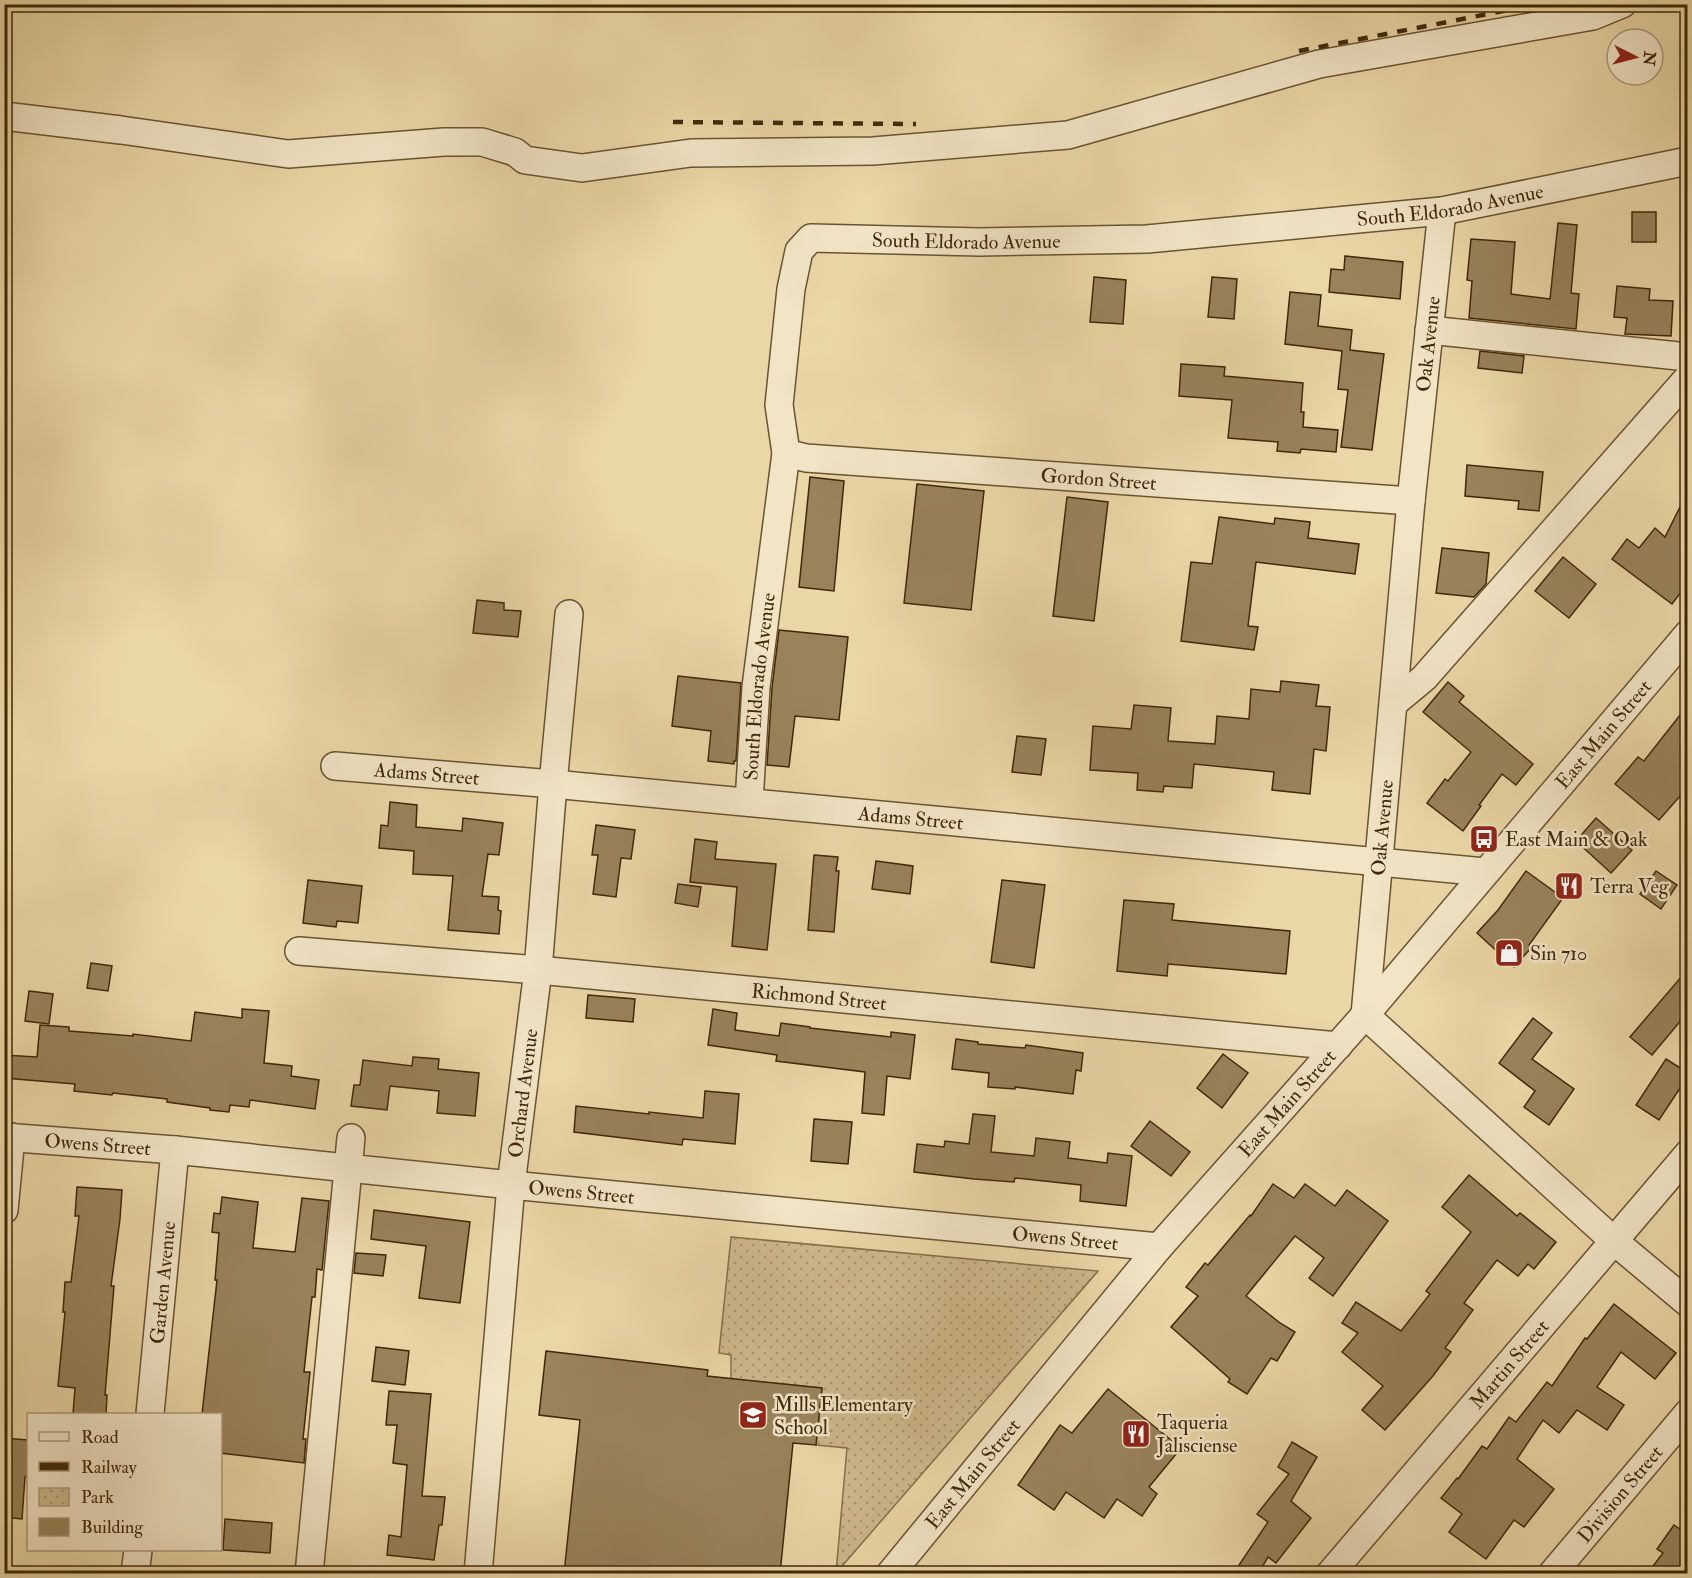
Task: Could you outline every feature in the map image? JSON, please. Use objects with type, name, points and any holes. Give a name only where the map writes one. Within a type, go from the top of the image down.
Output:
[{"type":"street","points":[[4,117],[121,130],[288,154],[444,142],[482,142],[515,152],[525,160],[582,168],[692,153],[873,151],[1068,135],[1319,64],[1593,16],[1622,4]]},
{"type":"street","name":"South Eldorado Avenue","points":[[749,802],[756,687],[786,453],[779,405],[790,300],[799,250],[811,238],[980,242],[1147,239],[1442,211],[1688,161]]},
{"type":"street","name":"Oak Avenue","points":[[1365,1015],[1411,501],[1442,211]]},
{"type":"street","points":[[1429,330],[1688,357]]},
{"type":"street","points":[[1394,703],[1424,678],[1688,378]]},
{"type":"street","name":"Gordon Street","points":[[786,453],[806,458],[1411,501]]},
{"type":"street","name":"Orchard Avenue","points":[[478,1574],[511,1185],[538,970],[569,614]]},
{"type":"street","name":"East Main Street","points":[[890,1574],[1159,1247],[1365,1015],[1688,634]]},
{"type":"street","name":"Adams Street","points":[[335,765],[1485,872]]},
{"type":"street","name":"Richmond Street","points":[[299,951],[538,970],[1338,1046]]},
{"type":"street","points":[[1365,1015],[1614,1241],[1688,1303]]},
{"type":"street","points":[[4,1210],[8,1137]]},
{"type":"street","name":"Owens Street","points":[[8,1137],[175,1150],[511,1185],[1159,1247]]},
{"type":"street","points":[[309,1574],[351,1138]]},
{"type":"street","name":"Garden Avenue","points":[[150,1413],[175,1150]]},
{"type":"street","name":"Martin Street","points":[[1330,1574],[1688,1154]]},
{"type":"street","name":"Division Street","points":[[1552,1574],[1688,1413]]},
{"type":"street","points":[[135,1574],[138,1551]]},
{"type":"green space","points":[[731,1237],[1098,1271],[836,1573],[847,1448],[816,1445],[822,1388],[731,1379],[731,1355],[719,1353]]},
{"type":"building","points":[[1632,212],[1656,212],[1656,242],[1632,242]]},
{"type":"building","points":[[1558,223],[1577,225],[1571,293],[1579,294],[1576,329],[1469,318],[1472,281],[1467,280],[1471,239],[1515,242],[1511,294],[1550,299]]},
{"type":"building","points":[[1345,256],[1403,262],[1400,299],[1329,292],[1331,269],[1344,270]]},
{"type":"building","points":[[1094,277],[1126,280],[1123,324],[1090,322]]},
{"type":"building","points":[[1212,277],[1237,279],[1234,319],[1208,317]]},
{"type":"building","points":[[1617,286],[1650,289],[1649,300],[1673,301],[1671,336],[1625,334],[1627,318],[1614,317]]},
{"type":"building","points":[[1290,292],[1321,295],[1318,326],[1352,330],[1350,350],[1384,354],[1372,450],[1341,447],[1348,390],[1338,389],[1342,351],[1285,344]]},
{"type":"building","points":[[1480,351],[1524,356],[1522,373],[1478,368]]},
{"type":"building","points":[[1181,364],[1225,367],[1224,376],[1303,383],[1301,412],[1304,412],[1303,427],[1338,430],[1336,452],[1301,449],[1300,453],[1277,451],[1278,442],[1228,438],[1232,400],[1179,396]]},
{"type":"building","points":[[1467,465],[1543,472],[1539,511],[1518,509],[1519,501],[1465,496]]},
{"type":"building","points":[[810,477],[844,481],[834,591],[799,587]]},
{"type":"building","points":[[917,484],[984,491],[971,610],[904,603]]},
{"type":"building","points":[[1688,491],[1688,583],[1672,604],[1612,559],[1627,539],[1639,548],[1655,528],[1665,537]]},
{"type":"building","points":[[1067,497],[1108,502],[1094,621],[1053,616]]},
{"type":"building","points":[[1219,517],[1274,524],[1275,518],[1310,522],[1308,538],[1359,544],[1355,574],[1256,562],[1248,626],[1258,627],[1254,650],[1181,641],[1191,562],[1212,564]]},
{"type":"building","points":[[1442,548],[1489,553],[1486,584],[1474,597],[1436,593]]},
{"type":"building","points":[[1563,557],[1596,584],[1569,618],[1535,591]]},
{"type":"building","points":[[477,600],[504,603],[504,610],[521,611],[518,637],[473,633]]},
{"type":"building","points":[[779,630],[848,637],[839,720],[795,716],[789,767],[767,765],[772,688]]},
{"type":"building","points":[[678,676],[741,683],[734,764],[708,761],[711,731],[672,726]]},
{"type":"building","points":[[1281,681],[1319,685],[1316,706],[1330,707],[1326,751],[1314,749],[1310,794],[1272,790],[1274,772],[1194,764],[1192,788],[1164,786],[1163,792],[1137,790],[1138,773],[1090,770],[1093,726],[1131,729],[1134,705],[1171,708],[1168,741],[1215,744],[1217,716],[1249,719],[1251,689],[1280,692]]},
{"type":"building","points":[[1448,682],[1464,696],[1459,702],[1533,764],[1516,785],[1502,774],[1463,831],[1427,803],[1445,779],[1448,781],[1471,752],[1423,712]]},
{"type":"building","points":[[1688,705],[1688,787],[1659,820],[1615,784],[1638,757],[1644,761]]},
{"type":"building","points":[[1017,736],[1046,739],[1041,775],[1012,772]]},
{"type":"building","points":[[390,802],[417,805],[416,827],[462,831],[463,818],[503,823],[499,855],[488,854],[482,896],[499,897],[498,910],[501,911],[499,934],[448,930],[453,876],[413,874],[414,851],[379,848],[381,825],[388,826]]},
{"type":"building","points":[[1596,818],[1632,850],[1611,873],[1576,841]]},
{"type":"building","points":[[596,825],[635,830],[631,859],[621,858],[616,897],[593,894],[598,855],[592,855]]},
{"type":"building","points":[[695,839],[717,842],[715,859],[776,864],[767,950],[732,946],[737,887],[690,882]]},
{"type":"building","points":[[814,855],[838,857],[834,932],[808,930]]},
{"type":"building","points":[[876,861],[913,866],[910,894],[872,889]]},
{"type":"building","points":[[1526,871],[1563,898],[1529,945],[1532,947],[1514,967],[1477,933],[1498,910]]},
{"type":"building","points":[[1656,871],[1677,885],[1661,909],[1640,894]]},
{"type":"building","points":[[308,880],[362,886],[358,923],[337,921],[336,927],[303,923]]},
{"type":"building","points":[[1002,880],[1045,885],[1034,968],[991,962]]},
{"type":"building","points":[[678,884],[701,887],[698,907],[675,903]]},
{"type":"building","points":[[1124,900],[1174,904],[1172,920],[1290,931],[1286,974],[1168,964],[1167,976],[1117,971]]},
{"type":"building","points":[[91,963],[112,966],[108,991],[87,988]]},
{"type":"building","points":[[1688,969],[1688,1012],[1652,1055],[1630,1037]]},
{"type":"building","points":[[29,991],[53,994],[49,1024],[25,1021]]},
{"type":"building","points":[[588,995],[635,999],[633,1022],[586,1018]]},
{"type":"building","points":[[242,1009],[269,1011],[264,1063],[292,1066],[291,1076],[319,1080],[315,1109],[250,1100],[249,1107],[230,1105],[229,1112],[167,1102],[167,1099],[74,1091],[75,1084],[4,1078],[4,1055],[37,1057],[40,1025],[69,1027],[69,1031],[133,1036],[133,1034],[191,1041],[195,1012],[242,1018]]},
{"type":"building","points":[[713,1009],[737,1013],[735,1030],[779,1036],[781,1023],[891,1037],[891,1032],[915,1035],[910,1079],[887,1076],[884,1115],[862,1113],[865,1072],[776,1061],[777,1055],[708,1045]]},
{"type":"building","points":[[1533,1018],[1552,1033],[1532,1059],[1574,1089],[1549,1125],[1524,1107],[1535,1091],[1499,1063]]},
{"type":"building","points":[[956,1039],[978,1042],[978,1044],[1025,1048],[1026,1045],[1083,1053],[1081,1071],[1076,1070],[1073,1094],[1015,1087],[1015,1089],[988,1087],[989,1073],[952,1069]]},
{"type":"building","points":[[1223,1054],[1248,1073],[1222,1108],[1197,1088]]},
{"type":"building","points":[[413,1057],[439,1059],[438,1069],[479,1073],[475,1116],[437,1113],[439,1091],[390,1086],[387,1110],[351,1106],[354,1085],[360,1085],[363,1060],[412,1066]]},
{"type":"building","points":[[1666,1059],[1688,1073],[1688,1076],[1659,1120],[1636,1105]]},
{"type":"building","points":[[705,1091],[739,1094],[735,1144],[683,1139],[682,1145],[574,1132],[576,1106],[703,1118]]},
{"type":"building","points":[[973,1114],[995,1116],[991,1152],[1034,1156],[1036,1138],[1070,1142],[1068,1158],[1107,1163],[1108,1153],[1132,1156],[1126,1206],[1080,1201],[1081,1185],[1015,1178],[1014,1182],[974,1179],[914,1172],[917,1144],[944,1147],[945,1141],[969,1144]]},
{"type":"building","points":[[814,1119],[852,1122],[848,1164],[811,1161]]},
{"type":"building","points":[[1150,1121],[1190,1152],[1171,1176],[1131,1146]]},
{"type":"building","points":[[1469,1175],[1517,1216],[1520,1213],[1556,1242],[1534,1269],[1528,1264],[1518,1276],[1497,1260],[1464,1303],[1473,1310],[1445,1348],[1451,1352],[1385,1430],[1362,1410],[1383,1386],[1342,1352],[1358,1333],[1342,1323],[1356,1302],[1401,1331],[1430,1294],[1426,1291],[1471,1232],[1442,1207]]},
{"type":"building","points":[[1273,1184],[1294,1198],[1305,1184],[1335,1206],[1347,1190],[1388,1221],[1333,1296],[1309,1278],[1324,1258],[1295,1236],[1246,1296],[1295,1332],[1277,1361],[1271,1358],[1247,1394],[1228,1382],[1230,1379],[1171,1327],[1198,1296],[1186,1287],[1205,1263],[1208,1265],[1251,1216]]},
{"type":"building","points":[[77,1187],[122,1190],[111,1286],[114,1286],[105,1395],[107,1395],[106,1413],[73,1413],[75,1388],[58,1386],[65,1312],[63,1312],[65,1282],[71,1282],[79,1216],[75,1216]]},
{"type":"building","points":[[222,1197],[258,1202],[253,1248],[295,1252],[302,1198],[329,1201],[322,1270],[317,1269],[315,1297],[312,1297],[304,1372],[310,1372],[303,1439],[306,1439],[304,1463],[222,1453],[222,1413],[202,1413],[217,1280],[215,1280],[219,1233],[212,1232],[214,1213],[220,1214]]},
{"type":"building","points":[[374,1210],[470,1222],[460,1303],[419,1298],[426,1246],[371,1239]]},
{"type":"building","points":[[356,1253],[386,1255],[383,1276],[354,1273]]},
{"type":"building","points":[[1614,1304],[1676,1353],[1655,1379],[1621,1352],[1597,1387],[1624,1405],[1607,1430],[1577,1410],[1559,1433],[1543,1420],[1517,1459],[1554,1489],[1524,1527],[1514,1520],[1486,1559],[1449,1532],[1462,1514],[1441,1498],[1482,1446],[1487,1449],[1509,1417],[1516,1422],[1547,1382],[1552,1386],[1585,1338],[1587,1339]]},
{"type":"building","points":[[376,1347],[409,1351],[405,1385],[372,1381]]},
{"type":"building","points":[[546,1351],[708,1370],[707,1376],[822,1388],[816,1445],[793,1443],[780,1574],[564,1574],[580,1420],[539,1415]]},
{"type":"building","points":[[1108,1389],[1181,1448],[1149,1487],[1157,1494],[1142,1516],[1117,1499],[1104,1518],[1066,1492],[1054,1510],[1018,1485],[1060,1425],[1072,1433]]},
{"type":"building","points":[[389,1391],[431,1394],[422,1496],[445,1497],[442,1525],[439,1525],[434,1560],[387,1555],[389,1535],[401,1537],[407,1465],[393,1463],[397,1425],[386,1425]]},
{"type":"building","points":[[4,1438],[27,1440],[27,1477],[25,1477],[22,1519],[4,1517]]},
{"type":"building","points":[[1292,1442],[1317,1457],[1291,1501],[1311,1518],[1276,1563],[1268,1557],[1258,1574],[1233,1574],[1268,1522],[1257,1514],[1289,1474],[1278,1467]]},
{"type":"building","points":[[225,1519],[272,1523],[270,1553],[223,1550]]},
{"type":"building","points":[[1674,1525],[1688,1535],[1688,1574],[1647,1574],[1663,1553],[1657,1549]]},
{"type":"railway","points":[[1299,51],[1539,4]]},
{"type":"railway","points":[[673,122],[916,124]]},
{"type":"place","name":"East Main & Oak","points":[[1484,839]]},
{"type":"place","name":"Terra Veg","points":[[1569,886]]},
{"type":"place","name":"Sin 710","points":[[1509,953]]},
{"type":"place","name":"Mills Elementary School","points":[[753,1415]]},
{"type":"place","name":"Taqueria Jalisciense","points":[[1136,1434]]}]
